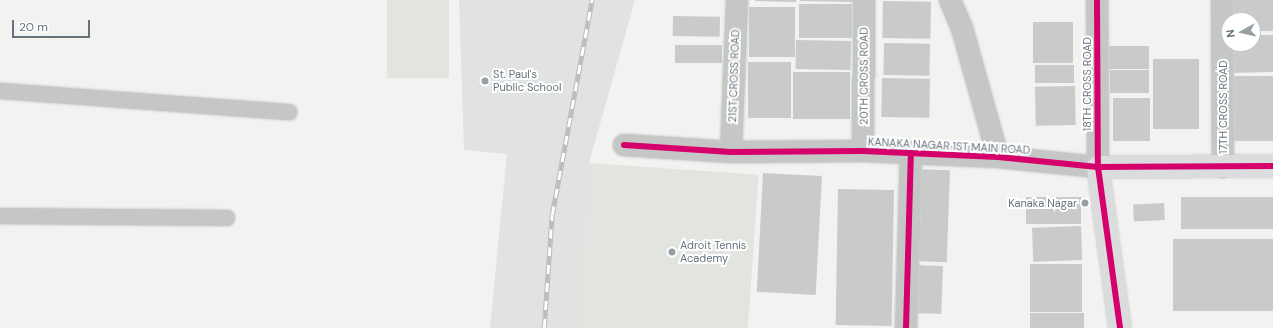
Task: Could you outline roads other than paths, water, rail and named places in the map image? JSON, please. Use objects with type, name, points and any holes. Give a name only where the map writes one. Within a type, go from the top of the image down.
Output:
[{"type":"street","name":"21ST CROSS ROAD","points":[[731,152],[737,0]]},
{"type":"street","name":"20TH CROSS ROAD","points":[[863,151],[864,0]]},
{"type":"street","points":[[950,0],[962,28],[998,157]]},
{"type":"street","name":"18TH CROSS ROAD","points":[[1097,0],[1098,167]]},
{"type":"street","name":"17TH CROSS ROAD","points":[[1222,0],[1223,167]]},
{"type":"street","name":"KANAKA NAGAR 1ST MAIN ROAD","points":[[624,145],[731,152],[863,151],[998,157],[1098,167],[1273,166]]},
{"type":"street","points":[[906,328],[911,153]]},
{"type":"street","points":[[1098,167],[1120,328]]},
{"type":"lane","points":[[0,91],[289,112]]},
{"type":"lane","points":[[0,216],[227,218]]},
{"type":"railway","points":[[544,328],[552,215],[592,0]]},
{"type":"place","name":"St. Paul's Public School","points":[[485,81]]},
{"type":"place","name":"Kanaka Nagar","points":[[1085,203]]},
{"type":"place","name":"Adroit Tennis Academy","points":[[672,252]]}]
